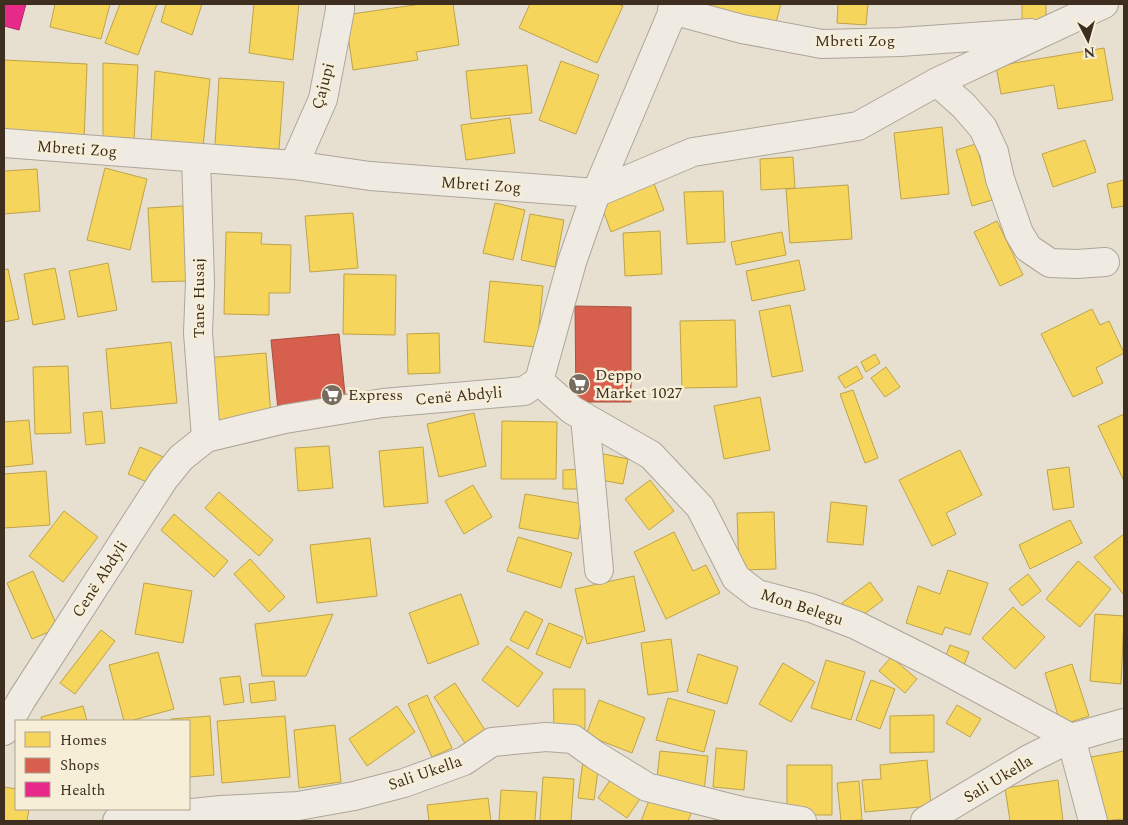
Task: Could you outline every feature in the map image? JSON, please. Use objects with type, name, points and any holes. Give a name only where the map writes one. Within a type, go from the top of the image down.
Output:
[{"type":"street","name":"Çajupi","points":[[294,165],[323,99],[340,4]]},
{"type":"street","name":"Mbreti Zog","points":[[4,143],[294,165],[370,176],[596,194],[693,152],[858,126],[937,82],[1104,4]]},
{"type":"street","name":"Mbreti Zog","points":[[674,7],[742,30],[822,44],[900,42],[1042,32]]},
{"type":"street","points":[[539,381],[572,262],[596,194],[674,7]]},
{"type":"street","points":[[937,82],[964,106],[983,128],[994,152],[1000,179],[1019,233],[1028,248],[1050,263],[1105,262]]},
{"type":"street","name":"Tane Husaj","points":[[196,158],[200,282],[198,333],[206,438]]},
{"type":"street","name":"Cenë Abdyli","points":[[5,720],[164,479],[181,458],[206,438],[285,419],[383,403],[524,391],[539,381]]},
{"type":"street","name":"Mon Belegu","points":[[539,381],[572,410],[651,455],[700,507],[736,578],[757,594],[811,608],[856,625],[1071,738]]},
{"type":"street","points":[[585,417],[598,570]]},
{"type":"street","name":"Sali Ukella","points":[[925,821],[1029,759],[1071,738],[1124,723]]},
{"type":"street","name":"Sali Ukella","points":[[117,821],[221,810],[298,806],[346,797],[404,783],[464,761],[492,742],[546,737],[573,739],[647,787],[742,811],[802,821]]},
{"type":"street","points":[[1071,738],[1093,821]]},
{"type":"building: Homes","points":[[55,4],[110,4],[101,39],[50,27]]},
{"type":"building: Homes","points":[[120,4],[157,4],[138,55],[105,43]]},
{"type":"building: Homes","points":[[166,4],[202,4],[192,35],[161,22]]},
{"type":"building: Homes","points":[[254,4],[299,4],[293,60],[249,53]]},
{"type":"building: Homes","points":[[421,4],[453,4],[459,45],[416,52],[418,60],[353,70],[345,15]]},
{"type":"building: Homes","points":[[530,4],[618,4],[623,6],[597,63],[519,28]]},
{"type":"building: Homes","points":[[704,4],[781,4],[775,26],[703,8]]},
{"type":"building: Homes","points":[[838,4],[868,4],[866,25],[837,23]]},
{"type":"building: Homes","points":[[1022,4],[1046,4],[1046,22],[1022,22]]},
{"type":"building: Homes","points":[[1104,48],[1113,100],[1058,109],[1054,85],[1001,94],[996,66]]},
{"type":"building: Homes","points":[[4,60],[87,64],[84,141],[4,138]]},
{"type":"building: Homes","points":[[561,61],[599,75],[576,134],[539,120]]},
{"type":"building: Homes","points":[[103,63],[138,65],[134,141],[103,137]]},
{"type":"building: Homes","points":[[527,65],[532,113],[471,119],[466,71]]},
{"type":"building: Homes","points":[[155,71],[210,79],[203,146],[151,142]]},
{"type":"building: Homes","points":[[219,78],[284,82],[279,149],[215,145]]},
{"type":"building: Homes","points":[[510,118],[515,153],[466,160],[461,125]]},
{"type":"building: Homes","points":[[942,127],[949,194],[901,199],[894,133]]},
{"type":"building: Homes","points":[[1085,140],[1096,172],[1053,187],[1042,154]]},
{"type":"building: Homes","points":[[976,144],[992,200],[972,206],[956,150]]},
{"type":"building: Homes","points":[[793,157],[795,188],[761,190],[760,159]]},
{"type":"building: Homes","points":[[105,168],[147,179],[130,250],[87,240]]},
{"type":"building: Homes","points":[[37,169],[40,211],[4,214],[4,171]]},
{"type":"building: Homes","points":[[652,178],[664,210],[611,232],[599,199]]},
{"type":"building: Homes","points":[[1124,180],[1124,206],[1112,208],[1107,184]]},
{"type":"building: Homes","points":[[848,185],[852,239],[790,243],[786,189]]},
{"type":"building: Homes","points":[[723,191],[725,242],[687,244],[684,192]]},
{"type":"building: Homes","points":[[495,203],[525,210],[513,260],[483,253]]},
{"type":"building: Homes","points":[[183,206],[187,281],[152,282],[148,208]]},
{"type":"building: Homes","points":[[353,213],[358,268],[310,272],[305,216]]},
{"type":"building: Homes","points":[[530,214],[564,220],[555,267],[521,260]]},
{"type":"building: Homes","points":[[997,221],[1023,275],[1000,286],[974,232]]},
{"type":"building: Homes","points":[[660,231],[662,274],[625,276],[623,233]]},
{"type":"building: Homes","points":[[226,232],[262,233],[261,244],[291,245],[290,293],[269,293],[269,315],[224,314]]},
{"type":"building: Homes","points":[[782,232],[786,255],[736,265],[731,242]]},
{"type":"building: Homes","points":[[799,260],[805,290],[752,301],[746,271]]},
{"type":"building: Homes","points":[[108,263],[117,310],[78,317],[69,271]]},
{"type":"building: Homes","points":[[55,268],[65,319],[33,325],[24,274]]},
{"type":"building: Homes","points":[[8,269],[19,319],[4,322],[4,270]]},
{"type":"building: Homes","points":[[344,274],[396,275],[395,335],[343,334]]},
{"type":"building: Homes","points":[[490,281],[543,286],[537,347],[484,342]]},
{"type":"building: Homes","points":[[790,305],[803,371],[772,377],[759,311]]},
{"type":"building: Homes","points":[[1092,309],[1100,325],[1109,321],[1124,353],[1096,368],[1103,383],[1073,397],[1041,334]]},
{"type":"building: Homes","points":[[735,320],[737,387],[682,388],[680,321]]},
{"type":"building: Homes","points":[[439,333],[440,373],[408,374],[407,334]]},
{"type":"building: Homes","points":[[171,342],[177,403],[111,409],[106,349]]},
{"type":"building: Homes","points":[[266,353],[271,416],[211,421],[206,358]]},
{"type":"building: Homes","points":[[875,354],[880,363],[866,372],[861,362]]},
{"type":"building: Homes","points":[[68,366],[71,433],[35,434],[33,367]]},
{"type":"building: Homes","points":[[857,366],[863,378],[845,388],[838,377]]},
{"type":"building: Homes","points":[[886,367],[900,387],[885,397],[871,378]]},
{"type":"building: Homes","points":[[853,390],[878,458],[865,463],[840,394]]},
{"type":"building: Homes","points":[[760,397],[770,450],[724,459],[714,406]]},
{"type":"building: Homes","points":[[102,411],[105,443],[86,445],[83,413]]},
{"type":"building: Homes","points":[[474,413],[486,466],[439,477],[427,424]]},
{"type":"building: Homes","points":[[1124,414],[1124,481],[1098,426]]},
{"type":"building: Homes","points":[[29,420],[33,464],[4,467],[4,422]]},
{"type":"building: Homes","points":[[502,421],[557,422],[556,479],[501,479]]},
{"type":"building: Homes","points":[[329,446],[333,488],[298,491],[295,448]]},
{"type":"building: Homes","points":[[140,447],[166,458],[154,485],[128,474]]},
{"type":"building: Homes","points":[[423,447],[428,503],[384,507],[379,451]]},
{"type":"building: Homes","points":[[960,450],[982,495],[946,513],[956,534],[932,546],[899,480]]},
{"type":"building: Homes","points":[[599,453],[628,459],[623,484],[594,479]]},
{"type":"building: Homes","points":[[1069,467],[1074,507],[1053,510],[1047,470]]},
{"type":"building: Homes","points":[[585,469],[585,489],[563,489],[563,470]]},
{"type":"building: Homes","points":[[46,471],[50,525],[4,528],[4,474]]},
{"type":"building: Homes","points":[[650,480],[674,511],[649,530],[625,499]]},
{"type":"building: Homes","points":[[473,485],[492,517],[464,534],[445,501]]},
{"type":"building: Homes","points":[[219,492],[273,540],[259,556],[205,508]]},
{"type":"building: Homes","points":[[525,494],[584,504],[578,539],[519,528]]},
{"type":"building: Homes","points":[[831,502],[867,506],[863,545],[827,542]]},
{"type":"building: Homes","points":[[64,511],[98,537],[63,582],[29,556]]},
{"type":"building: Homes","points":[[774,512],[776,569],[739,570],[737,513]]},
{"type":"building: Homes","points":[[174,514],[228,561],[214,577],[161,530]]},
{"type":"building: Homes","points":[[1070,520],[1082,543],[1030,569],[1019,545]]},
{"type":"building: Homes","points":[[674,532],[693,571],[706,565],[720,593],[666,619],[634,552]]},
{"type":"building: Homes","points":[[1124,534],[1124,595],[1094,557]]},
{"type":"building: Homes","points":[[518,537],[572,553],[561,588],[507,571]]},
{"type":"building: Homes","points":[[370,538],[377,596],[317,603],[310,545]]},
{"type":"building: Homes","points":[[250,559],[285,597],[269,612],[234,574]]},
{"type":"building: Homes","points":[[1078,561],[1111,589],[1080,627],[1046,599]]},
{"type":"building: Homes","points":[[948,570],[988,583],[970,635],[945,627],[942,635],[906,623],[918,586],[940,594]]},
{"type":"building: Homes","points":[[33,571],[58,628],[32,639],[7,583]]},
{"type":"building: Homes","points":[[1028,574],[1041,591],[1022,606],[1009,589]]},
{"type":"building: Homes","points":[[634,576],[645,631],[587,644],[575,589]]},
{"type":"building: Homes","points":[[870,582],[883,600],[855,621],[842,603]]},
{"type":"building: Homes","points":[[144,583],[192,591],[183,643],[135,634]]},
{"type":"building: Homes","points":[[461,594],[479,644],[428,664],[409,613]]},
{"type":"building: Homes","points":[[1013,607],[1045,637],[1015,669],[982,638]]},
{"type":"building: Homes","points":[[525,611],[543,620],[528,649],[510,640]]},
{"type":"building: Homes","points":[[333,614],[306,676],[262,676],[255,624]]},
{"type":"building: Homes","points":[[1095,614],[1124,616],[1121,684],[1090,681]]},
{"type":"building: Homes","points":[[549,623],[583,637],[570,668],[536,654]]},
{"type":"building: Homes","points":[[101,630],[115,641],[75,694],[60,683]]},
{"type":"building: Homes","points":[[671,639],[678,691],[648,695],[641,643]]},
{"type":"building: Homes","points":[[950,645],[969,652],[963,668],[944,660]]},
{"type":"building: Homes","points":[[507,646],[543,673],[518,707],[482,680]]},
{"type":"building: Homes","points":[[158,652],[174,709],[134,720],[124,720],[109,665]]},
{"type":"building: Homes","points":[[698,654],[738,667],[727,704],[687,692]]},
{"type":"building: Homes","points":[[891,657],[917,679],[905,693],[879,671]]},
{"type":"building: Homes","points":[[826,660],[865,672],[851,720],[811,708]]},
{"type":"building: Homes","points":[[783,663],[815,682],[791,722],[759,704]]},
{"type":"building: Homes","points":[[1072,664],[1089,716],[1061,725],[1045,673]]},
{"type":"building: Homes","points":[[240,676],[244,702],[224,705],[220,678]]},
{"type":"building: Homes","points":[[871,680],[895,689],[880,729],[856,720]]},
{"type":"building: Homes","points":[[274,681],[276,700],[251,703],[249,684]]},
{"type":"building: Homes","points":[[455,683],[485,730],[465,743],[434,697]]},
{"type":"building: Homes","points":[[553,689],[585,689],[585,729],[554,729]]},
{"type":"building: Homes","points":[[427,695],[452,748],[432,757],[408,704]]},
{"type":"building: Homes","points":[[668,698],[715,711],[704,752],[656,740]]},
{"type":"building: Homes","points":[[599,700],[645,718],[632,753],[586,735]]},
{"type":"building: Homes","points":[[957,705],[981,719],[970,737],[946,723]]},
{"type":"building: Homes","points":[[83,706],[87,720],[42,720],[41,717]]},
{"type":"building: Homes","points":[[397,706],[415,732],[367,766],[349,739]]},
{"type":"building: Homes","points":[[934,715],[934,752],[890,753],[890,716]]},
{"type":"building: Homes","points":[[210,716],[214,775],[190,777],[190,720],[171,719]]},
{"type":"building: Homes","points":[[285,716],[290,777],[222,783],[217,721]]},
{"type":"building: Homes","points":[[335,725],[341,782],[299,788],[294,730]]},
{"type":"building: Homes","points":[[716,748],[747,751],[744,790],[713,787]]},
{"type":"building: Homes","points":[[660,751],[708,756],[704,791],[656,786]]},
{"type":"building: Homes","points":[[1124,751],[1124,819],[1102,821],[1091,757]]},
{"type":"building: Homes","points":[[927,760],[931,806],[865,812],[862,780],[881,779],[880,765]]},
{"type":"building: Homes","points":[[583,761],[599,763],[594,800],[578,798]]},
{"type":"building: Homes","points":[[787,765],[832,765],[832,815],[787,815]]},
{"type":"building: Homes","points":[[615,773],[644,793],[627,818],[598,798]]},
{"type":"building: Homes","points":[[543,777],[574,779],[571,821],[540,821]]},
{"type":"building: Homes","points":[[1058,780],[1063,821],[1010,821],[1005,788]]},
{"type":"building: Homes","points":[[859,781],[862,820],[841,821],[837,783]]},
{"type":"building: Homes","points":[[4,787],[15,789],[15,810],[29,810],[27,821],[4,821]]},
{"type":"building: Homes","points":[[501,790],[537,792],[535,821],[499,821]]},
{"type":"building: Homes","points":[[652,793],[693,809],[688,821],[641,821]]},
{"type":"building: Homes","points":[[488,798],[491,821],[429,821],[427,805]]},
{"type":"building: Shops","points":[[575,306],[631,307],[631,402],[576,402]]},
{"type":"building: Shops","points":[[339,334],[346,404],[278,410],[271,340]]},
{"type":"building: Health","points":[[4,4],[26,4],[19,30],[4,26]]},
{"type":"place","name":"Deppo Market 1027","points":[[579,384]]},
{"type":"place","name":"Express","points":[[332,395]]}]
